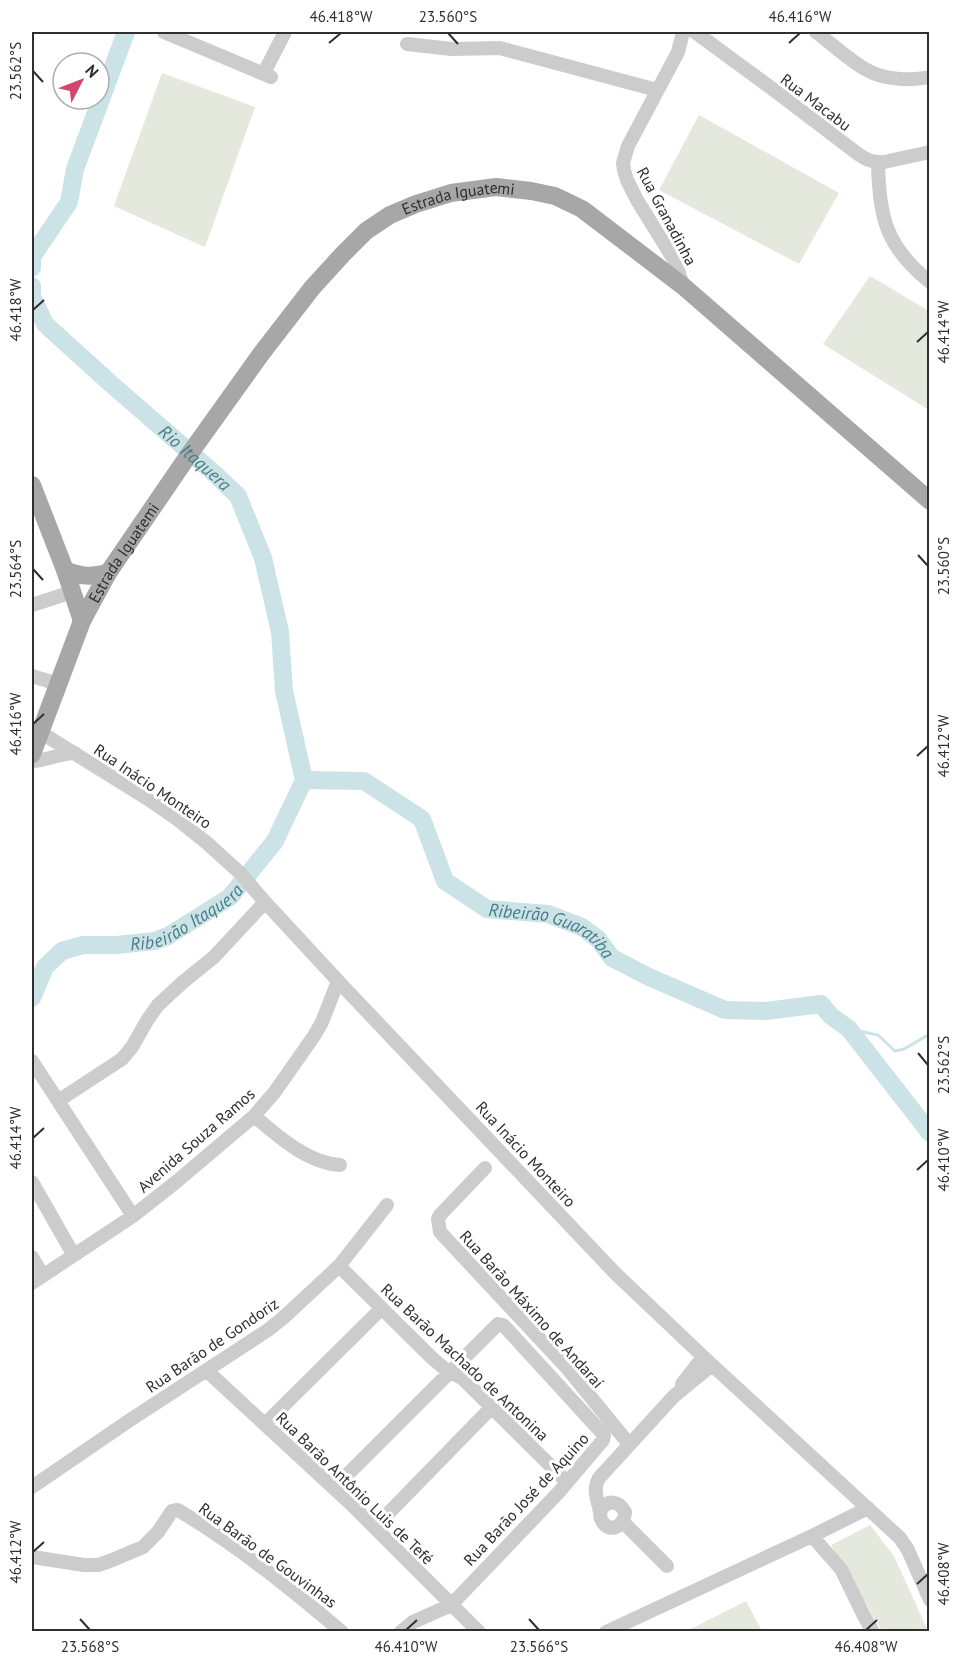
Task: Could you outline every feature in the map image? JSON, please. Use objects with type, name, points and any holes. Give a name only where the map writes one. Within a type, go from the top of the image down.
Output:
[{"type":"main road","name":"Estrada Iguatemi","points":[[32,754],[82,621],[108,573],[261,354],[312,288],[366,231],[390,215],[451,193],[495,187],[531,191],[555,195],[582,209],[682,286],[930,501]]},
{"type":"main road","points":[[32,488],[65,570],[82,621]]},
{"type":"main road","points":[[65,570],[85,576],[108,573]]},
{"type":"street","points":[[164,32],[269,72],[285,32]]},
{"type":"street","name":"Rua Granadinha","points":[[682,286],[676,263],[637,200],[623,163],[628,146],[678,52],[683,32]]},
{"type":"street","name":"Rua Macabu","points":[[694,32],[858,154],[878,163]]},
{"type":"street","points":[[816,32],[865,69],[878,75],[920,79],[930,77]]},
{"type":"street","points":[[407,44],[452,49],[500,48],[657,90]]},
{"type":"street","points":[[930,152],[878,163],[879,197],[887,229],[906,261],[930,282]]},
{"type":"street","points":[[32,605],[72,592]]},
{"type":"street","points":[[32,676],[58,684]]},
{"type":"street","name":"Rua Inácio Monteiro","points":[[40,732],[177,819],[240,873],[338,981],[616,1274],[894,1531],[904,1544],[930,1600]]},
{"type":"street","name":"Rua Inácio Monteiro","points":[[32,761],[65,753],[75,753]]},
{"type":"street","points":[[58,1101],[122,1059],[158,1005],[214,957],[265,902]]},
{"type":"street","name":"Avenida Souza Ramos","points":[[37,1280],[133,1216],[254,1116],[274,1093],[314,1036],[338,981]]},
{"type":"street","points":[[32,1061],[133,1216]]},
{"type":"street","points":[[254,1116],[309,1156],[328,1164],[340,1165]]},
{"type":"street","name":"Rua Barão Máximo de Andaraí","points":[[485,1168],[440,1215],[438,1220],[440,1232],[567,1368],[629,1444]]},
{"type":"street","points":[[32,1182],[73,1254]]},
{"type":"street","name":"Rua Barão de Gondoriz","points":[[32,1487],[268,1330],[339,1266],[387,1205]]},
{"type":"street","points":[[32,1257],[37,1280]]},
{"type":"street","name":"Rua Barão Machado de Antonina","points":[[339,1266],[432,1358],[462,1378],[567,1482]]},
{"type":"street","points":[[265,1424],[382,1308]]},
{"type":"street","name":"Rua Barão José de Aquino","points":[[401,1632],[413,1622],[451,1605],[567,1482],[604,1437],[603,1432],[501,1324],[496,1325],[451,1371]]},
{"type":"street","points":[[667,1566],[623,1522],[625,1512],[619,1504],[613,1502],[606,1504],[600,1512],[596,1498],[596,1483],[602,1473],[674,1396],[689,1373],[708,1361]]},
{"type":"street","name":"Rua Barão Antônio Luis de Tefé","points":[[207,1371],[375,1527],[479,1632]]},
{"type":"street","points":[[334,1488],[451,1371]]},
{"type":"street","points":[[375,1527],[492,1407]]},
{"type":"street","points":[[606,1632],[868,1508]]},
{"type":"street","name":"Rua Barão de Gouvinhas","points":[[32,1557],[98,1565],[143,1547],[151,1541],[172,1511],[178,1510],[214,1532],[303,1598],[342,1632]]},
{"type":"street","points":[[812,1536],[841,1569],[873,1632]]},
{"type":"shaded area","points":[[162,73],[255,107],[205,247],[114,206]]},
{"type":"shaded area","points":[[699,115],[839,193],[799,264],[659,190]]},
{"type":"shaded area","points":[[870,276],[929,311],[929,410],[823,344]]},
{"type":"shaded area","points":[[870,1525],[894,1556],[928,1631],[882,1631],[831,1545]]},
{"type":"shaded area","points":[[746,1601],[762,1631],[687,1631]]},
{"type":"waterway","name":"Rio Itaquera","points":[[32,268],[32,257],[69,202],[75,169],[126,32]]},
{"type":"waterway","name":"Rio Itaquera","points":[[32,286],[32,296],[45,324],[238,496],[263,558],[280,632],[284,691],[304,780]]},
{"type":"waterway","name":"Ribeirão Guaratiba","points":[[304,780],[364,781],[422,819],[445,881],[487,909],[548,914],[582,927],[598,939],[612,958],[725,1010],[766,1011],[821,1004],[831,1016],[849,1029],[930,1133]]},
{"type":"waterway","name":"Ribeirão Itaquera","points":[[32,998],[45,967],[62,951],[83,945],[116,945],[155,941],[168,936],[230,897],[275,841],[304,780]]},
{"type":"waterway","points":[[849,1029],[878,1035],[895,1051],[904,1049],[930,1034]]}]
